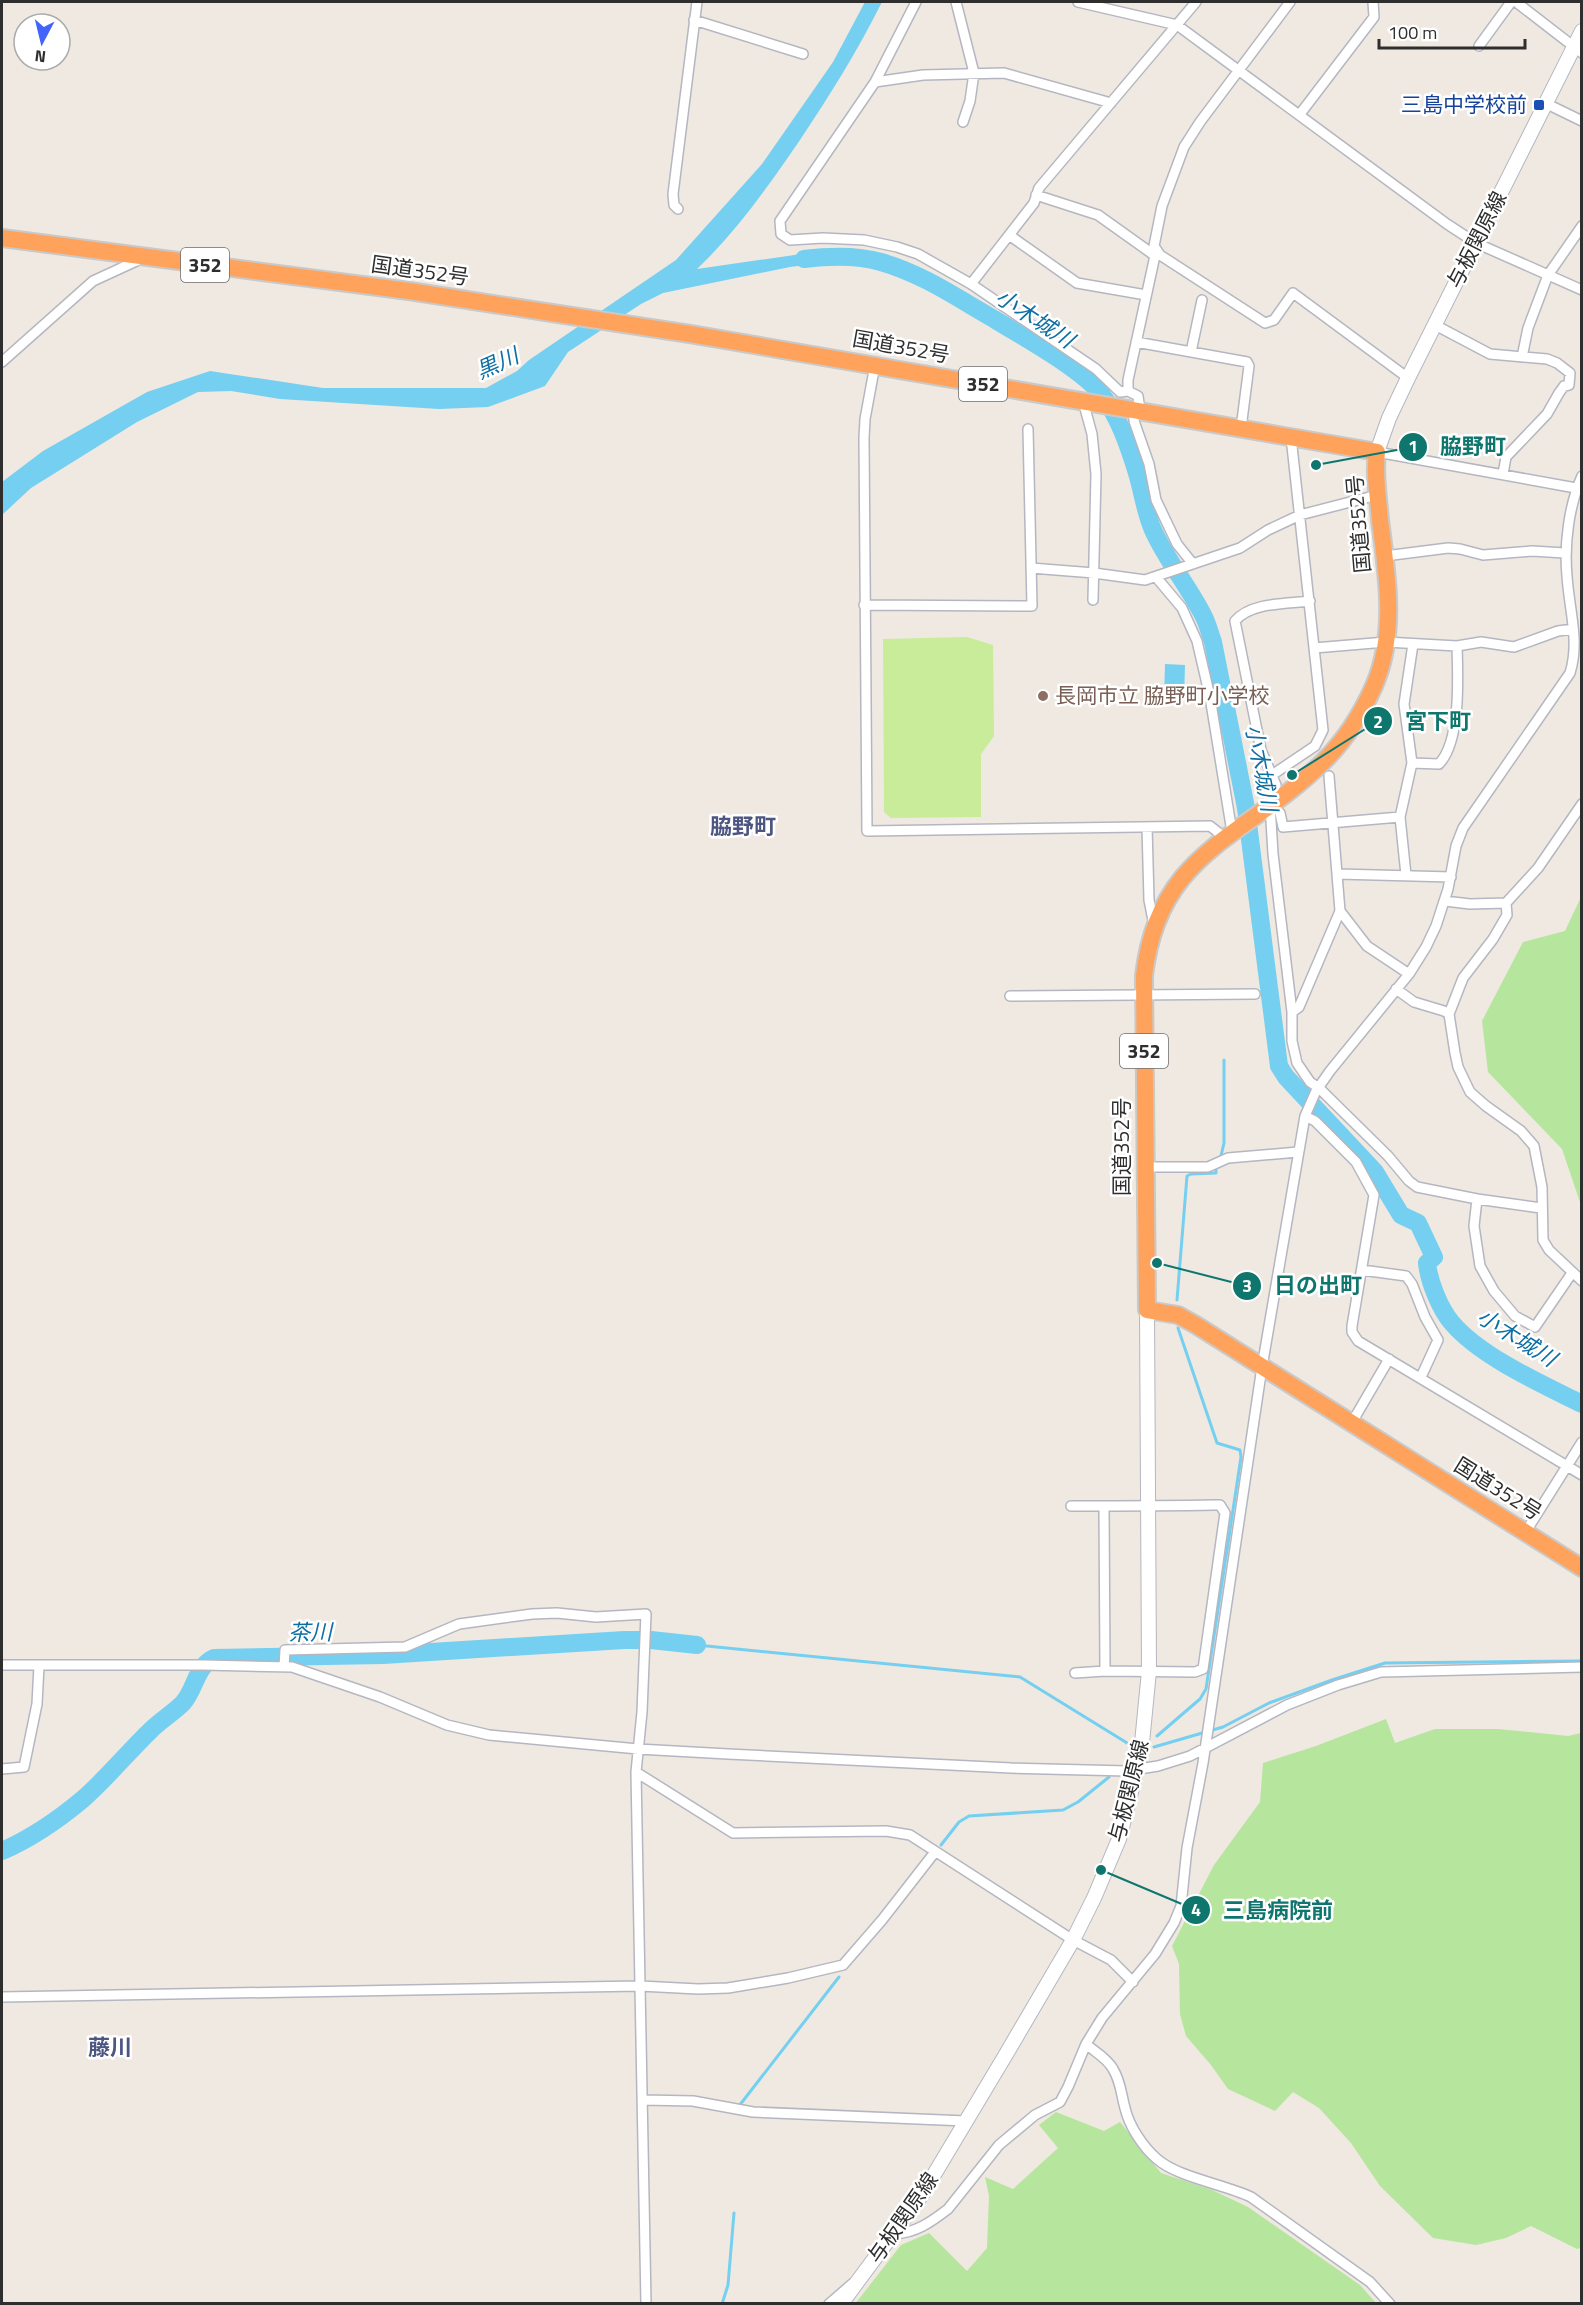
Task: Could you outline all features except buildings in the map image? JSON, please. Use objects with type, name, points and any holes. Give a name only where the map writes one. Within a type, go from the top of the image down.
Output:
[{"type":"highway","name":"国道352号","points":[[2,238],[409,291],[690,334],[1377,452],[1375,468],[1377,495],[1389,596],[1386,642],[1374,685],[1347,733],[1323,761],[1272,808],[1232,833],[1193,864],[1165,903],[1154,925],[1146,960],[1144,994],[1147,1310],[1178,1315],[1581,1568]]},
{"type":"main road","name":"与板関原線","points":[[1377,452],[1389,418],[1408,378],[1545,103],[1578,50],[1581,31]]},
{"type":"main road","name":"与板関原線","points":[[841,2304],[923,2193],[1073,1940],[1119,1839],[1137,1770],[1144,1731],[1149,1671],[1147,1310]]},
{"type":"street","points":[[678,209],[674,205],[673,194],[697,2]]},
{"type":"street","points":[[916,2],[875,82],[780,221],[781,234],[790,240],[823,238],[864,240],[907,249],[971,284],[1096,369],[1120,392],[1128,391],[1138,396],[1134,421],[1149,464],[1156,500],[1174,538],[1192,564]]},
{"type":"street","points":[[956,2],[974,73],[970,101],[963,122]]},
{"type":"street","points":[[1078,2],[1177,25],[1447,224],[1476,243],[1581,290]]},
{"type":"street","points":[[971,284],[1034,203],[1036,195],[1050,175],[1196,2]]},
{"type":"street","points":[[1128,391],[1128,380],[1154,257],[1162,206],[1184,147],[1200,122],[1290,2]]},
{"type":"street","points":[[1300,114],[1374,17],[1373,2]]},
{"type":"street","points":[[1479,46],[1511,2]]},
{"type":"street","points":[[1516,2],[1578,50]]},
{"type":"street","points":[[694,20],[803,54]]},
{"type":"street","points":[[875,82],[923,75],[1004,73],[1111,103]]},
{"type":"street","points":[[1545,103],[1581,121]]},
{"type":"street","points":[[1036,195],[1098,215],[1154,257],[1266,323],[1274,320],[1293,293],[1408,378]]},
{"type":"street","points":[[1522,357],[1528,328],[1548,275],[1581,226]]},
{"type":"street","points":[[1009,235],[1077,283],[1146,295]]},
{"type":"street","points":[[2,362],[93,281],[146,256]]},
{"type":"street","points":[[1191,352],[1203,300]]},
{"type":"street","points":[[1435,326],[1490,354],[1547,359],[1570,373],[1569,385],[1559,393],[1547,414],[1506,457],[1503,474]]},
{"type":"street","points":[[1136,342],[1247,362],[1249,366],[1241,428]]},
{"type":"street","points":[[875,365],[864,419],[867,831],[1210,826],[1232,833],[1210,697],[1197,641],[1182,608],[1157,576]]},
{"type":"street","points":[[1087,402],[1094,447],[1093,600]]},
{"type":"street","points":[[864,605],[1032,606],[1028,429]]},
{"type":"street","points":[[1272,775],[1316,747],[1326,734],[1314,648],[1291,437]]},
{"type":"street","points":[[1377,452],[1576,488]]},
{"type":"street","points":[[894,2234],[905,2234],[921,2228],[948,2209],[999,2145],[1035,2115],[1060,2102],[1086,2044],[1102,2018],[1155,1954],[1174,1923],[1181,1906],[1187,1848],[1205,1748],[1262,1367],[1306,1114],[1317,1090],[1409,974],[1426,947],[1445,901],[1455,846],[1463,828],[1570,673],[1578,655],[1573,629],[1566,553],[1576,488],[1581,476]]},
{"type":"street","points":[[1031,568],[1145,580],[1240,548],[1268,530],[1300,515],[1377,495]]},
{"type":"street","points":[[1385,556],[1448,548],[1483,555],[1532,551],[1566,553]]},
{"type":"street","points":[[1276,785],[1261,750],[1235,621],[1238,617],[1262,606],[1310,601]]},
{"type":"street","points":[[1314,648],[1386,642],[1457,646],[1481,642],[1514,647],[1558,631],[1573,629]]},
{"type":"street","points":[[1406,875],[1400,817],[1412,763],[1404,704],[1413,644]]},
{"type":"street","points":[[1412,763],[1439,764],[1446,752],[1456,723],[1457,646]]},
{"type":"street","points":[[1292,1012],[1299,1007],[1340,911],[1329,776]]},
{"type":"street","points":[[1445,901],[1470,904],[1506,903],[1538,868],[1581,804]]},
{"type":"street","points":[[1272,808],[1284,827],[1400,817]]},
{"type":"street","points":[[1272,808],[1275,871],[1292,1012],[1292,1041],[1297,1063],[1317,1090],[1388,1156],[1409,1181],[1425,1190],[1541,1208]]},
{"type":"street","points":[[1147,827],[1149,900],[1154,925]]},
{"type":"street","points":[[1338,874],[1450,877]]},
{"type":"street","points":[[1506,903],[1507,915],[1493,939],[1463,978],[1449,1014],[1456,1060],[1464,1083],[1486,1106],[1521,1131],[1534,1146],[1542,1187],[1543,1240],[1549,1250],[1581,1281]]},
{"type":"street","points":[[1340,911],[1367,946],[1409,974]]},
{"type":"street","points":[[1396,989],[1414,1002],[1449,1014]]},
{"type":"street","points":[[1010,996],[1255,994]]},
{"type":"street","points":[[1306,1114],[1356,1162],[1374,1195],[1352,1332],[1358,1341],[1581,1475]]},
{"type":"street","points":[[1144,1167],[1208,1167],[1228,1158],[1299,1152]]},
{"type":"street","points":[[1477,1199],[1474,1226],[1480,1266],[1494,1291],[1515,1316],[1535,1327],[1572,1273]]},
{"type":"street","points":[[1362,1270],[1406,1276],[1412,1284],[1425,1317],[1438,1340],[1420,1377]]},
{"type":"street","points":[[1351,1424],[1389,1359]]},
{"type":"street","points":[[1525,1533],[1581,1443]]},
{"type":"street","points":[[1071,1506],[1221,1505],[1225,1513],[1203,1669],[1195,1672],[1075,1673]]},
{"type":"street","points":[[1104,1506],[1105,1671]]},
{"type":"street","points":[[284,1667],[285,1650],[405,1647],[459,1624],[472,1621],[532,1614],[557,1613],[596,1617],[646,1614],[642,1712],[636,1772],[644,2100],[646,2304]]},
{"type":"street","points":[[2,1665],[284,1667],[335,1680],[447,1725],[489,1735],[638,1749],[1011,1768],[1137,1770],[1190,1756],[1287,1705],[1338,1685],[1381,1672],[1581,1667]]},
{"type":"street","points":[[2,1769],[24,1767],[37,1704],[39,1666]]},
{"type":"street","points":[[636,1772],[733,1833],[902,1832],[910,1835],[1073,1940],[1111,1960],[1133,1982]]},
{"type":"street","points":[[2,1997],[640,1986],[728,1988],[843,1965],[882,1920],[935,1852]]},
{"type":"street","points":[[1086,2044],[1104,2057],[1115,2071],[1121,2085],[1125,2111],[1142,2141],[1157,2159],[1174,2170],[1233,2188],[1251,2197],[1370,2282],[1390,2304]]},
{"type":"street","points":[[644,2100],[693,2101],[753,2112],[966,2121]]},
{"type":"street","points":[[829,2304],[860,2278]]},
{"type":"green space","points":[[967,637],[993,645],[994,736],[981,754],[981,817],[891,818],[884,812],[883,639]]},
{"type":"green space","points":[[1581,897],[1581,1205],[1562,1149],[1488,1072],[1482,1021],[1523,942],[1565,931]]},
{"type":"green space","points":[[1386,1719],[1395,1743],[1435,1729],[1498,1729],[1568,1736],[1581,1733],[1581,2248],[1577,2249],[1531,2226],[1506,2238],[1476,2245],[1433,2238],[1380,2186],[1351,2143],[1319,2108],[1293,2092],[1275,2111],[1228,2089],[1186,2036],[1180,2014],[1179,1964],[1172,1946],[1214,1865],[1260,1802],[1263,1763],[1316,1746]]},
{"type":"green space","points":[[1056,2112],[1104,2131],[1120,2122],[1161,2173],[1212,2190],[1248,2207],[1360,2285],[1376,2303],[855,2304],[901,2245],[929,2233],[967,2271],[987,2248],[989,2196],[985,2177],[1013,2189],[1058,2148],[1039,2125]]},
{"type":"water","points":[[865,2],[882,2],[833,89],[752,207],[697,269],[829,250],[828,262],[790,267],[663,293],[641,304],[568,352],[545,386],[488,407],[439,409],[280,399],[231,391],[198,392],[137,422],[31,488],[2,515],[2,482],[43,451],[147,392],[210,371],[323,388],[486,388],[517,371],[529,360],[676,260],[762,164],[833,62]]},
{"type":"water","points":[[1165,664],[1185,665],[1184,701],[1164,700]]},
{"type":"waterway","name":"小木城川","points":[[804,259],[862,258],[911,273],[1036,344],[1067,364],[1102,395],[1118,422],[1131,453],[1153,530],[1198,606],[1213,642],[1246,808],[1279,1066],[1286,1077],[1375,1172],[1401,1215],[1418,1223],[1434,1257],[1427,1263],[1433,1287],[1439,1303],[1452,1323],[1495,1358],[1582,1404]]},
{"type":"waterway","points":[[1220,1160],[1224,1143],[1224,1060]]},
{"type":"waterway","points":[[1177,1300],[1187,1176],[1216,1173],[1216,1170]]},
{"type":"waterway","points":[[1157,1736],[1200,1699],[1206,1689],[1241,1457],[1240,1450],[1217,1443],[1178,1328]]},
{"type":"waterway","name":"茶川","points":[[2,1851],[44,1828],[83,1799],[151,1730],[183,1703],[199,1672],[214,1658],[383,1655],[624,1640],[651,1640],[697,1645]]},
{"type":"waterway","points":[[697,1645],[1020,1677],[1132,1746]]},
{"type":"waterway","points":[[1154,1747],[1223,1727],[1269,1703],[1385,1663],[1582,1661]]},
{"type":"waterway","points":[[1124,1766],[1127,1762]]},
{"type":"waterway","points":[[941,1845],[959,1822],[969,1816],[1063,1810],[1078,1802],[1109,1777]]},
{"type":"waterway","points":[[739,2106],[839,1977]]},
{"type":"waterway","points":[[722,2304],[728,2285],[734,2213]]},
{"type":"place","name":"三島中学校前","points":[[1539,105]]},
{"type":"place","name":"脇野町","points":[[1316,465]]},
{"type":"place","name":"長岡市立 脇野町小学校","points":[[1043,696]]},
{"type":"place","name":"宮下町","points":[[1292,775]]},
{"type":"place","name":"日の出町","points":[[1157,1263]]},
{"type":"place","name":"三島病院前","points":[[1101,1870]]},
{"type":"district","name":"脇野町","points":[[743,826]]},
{"type":"district","name":"藤川","points":[[110,2047]]},
{"type":"water label","name":"黒川","points":[[497,363]]}]
